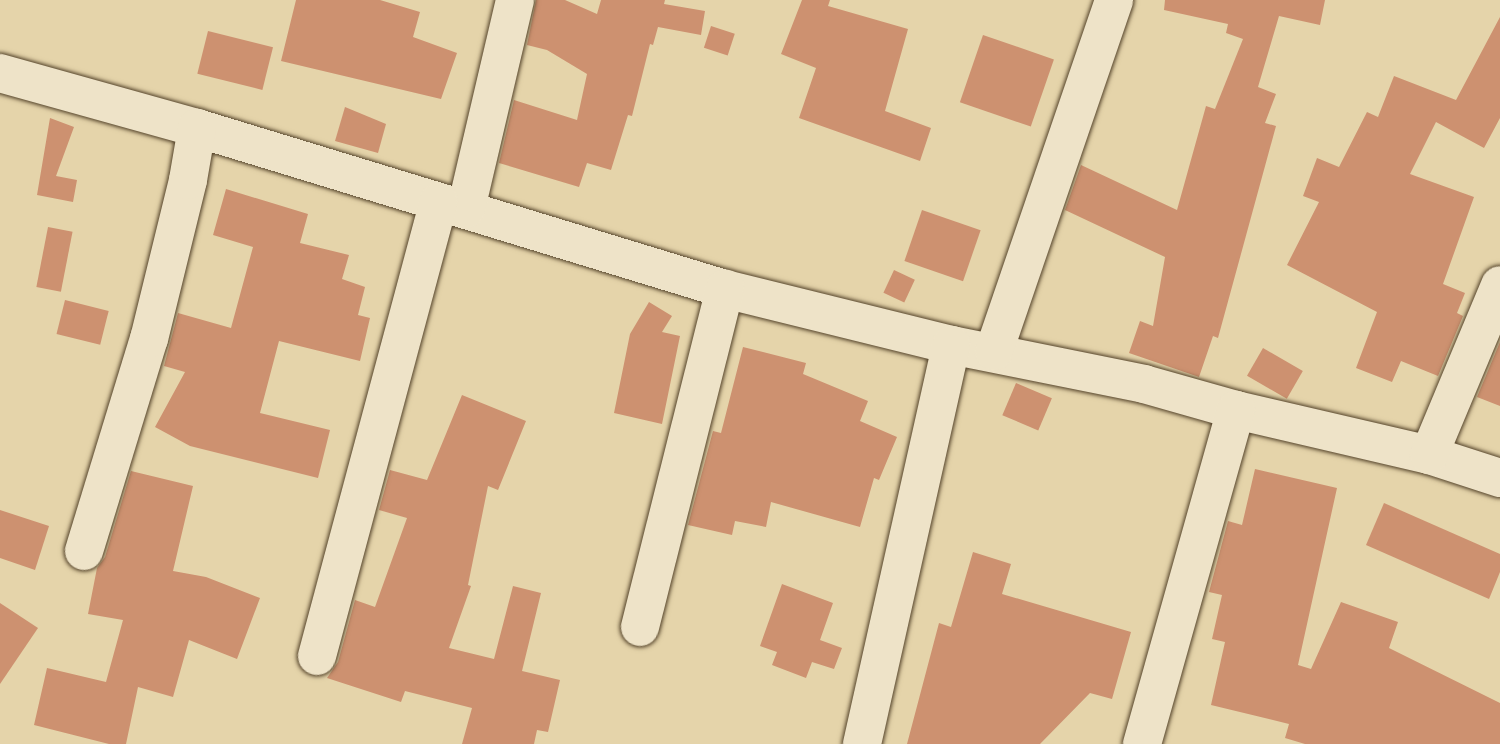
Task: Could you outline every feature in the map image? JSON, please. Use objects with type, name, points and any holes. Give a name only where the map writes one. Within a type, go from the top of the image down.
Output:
[{"type":"street","points":[[317,656],[515,0]]},
{"type":"street","points":[[994,351],[1114,0]]},
{"type":"street","points":[[0,73],[197,128],[724,289],[951,345],[994,351],[1144,384],[1236,410],[1429,455],[1500,478]]},
{"type":"street","points":[[84,551],[119,445],[149,339],[188,180],[197,128]]},
{"type":"street","points":[[1429,455],[1500,285]]},
{"type":"street","points":[[640,627],[724,289]]},
{"type":"street","points":[[862,744],[951,345]]},
{"type":"street","points":[[1142,744],[1236,410]]},
{"type":"building","points":[[296,0],[380,0],[420,12],[413,37],[457,53],[441,99],[281,61]]},
{"type":"building","points":[[536,0],[565,0],[597,14],[601,0],[665,0],[664,4],[705,11],[701,35],[658,27],[653,45],[650,44],[632,116],[628,115],[611,170],[587,163],[579,187],[499,163],[514,100],[577,120],[587,74],[547,50],[527,45]]},
{"type":"building","points":[[802,0],[830,0],[828,6],[908,29],[885,111],[931,128],[920,161],[799,118],[816,68],[781,54]]},
{"type":"building","points":[[1165,0],[1325,0],[1320,25],[1279,16],[1258,87],[1276,94],[1265,123],[1276,126],[1218,338],[1213,336],[1199,377],[1129,353],[1140,321],[1153,326],[1165,257],[1065,210],[1081,165],[1177,210],[1206,106],[1215,109],[1243,39],[1226,33],[1228,24],[1164,10]]},
{"type":"building","points":[[1500,17],[1500,118],[1484,148],[1436,122],[1410,174],[1474,197],[1443,284],[1465,293],[1457,313],[1463,316],[1438,376],[1401,361],[1392,382],[1356,368],[1377,312],[1287,265],[1319,202],[1303,196],[1317,158],[1339,167],[1367,112],[1378,117],[1394,76],[1456,100]]},
{"type":"building","points":[[711,26],[735,34],[728,56],[704,48]]},
{"type":"building","points":[[208,31],[273,47],[262,90],[197,74]]},
{"type":"building","points":[[983,35],[1054,59],[1031,127],[960,102]]},
{"type":"building","points":[[345,107],[386,124],[378,153],[335,141]]},
{"type":"building","points":[[50,118],[74,127],[56,176],[77,180],[73,202],[37,195]]},
{"type":"building","points":[[226,189],[308,214],[300,243],[349,255],[342,279],[365,287],[358,315],[370,318],[360,361],[279,341],[260,413],[330,430],[318,478],[190,446],[155,427],[185,372],[164,366],[178,313],[231,328],[253,247],[213,235]]},
{"type":"building","points":[[922,210],[981,230],[963,281],[904,261]]},
{"type":"building","points":[[48,227],[73,232],[61,292],[36,287]]},
{"type":"building","points":[[894,270],[915,280],[904,302],[883,293]]},
{"type":"building","points":[[65,300],[109,311],[100,345],[57,334]]},
{"type":"building","points":[[649,302],[672,316],[662,332],[680,336],[662,424],[614,413],[630,334]]},
{"type":"building","points":[[1500,342],[1500,406],[1477,397]]},
{"type":"building","points":[[743,347],[806,363],[803,374],[868,401],[860,421],[897,437],[879,480],[874,478],[860,527],[771,502],[766,527],[735,521],[732,535],[688,525],[713,431],[721,433]]},
{"type":"building","points":[[1263,348],[1303,371],[1287,399],[1247,376]]},
{"type":"building","points":[[1016,383],[1052,398],[1038,430],[1002,415]]},
{"type":"building","points":[[462,395],[526,421],[498,490],[488,486],[468,585],[471,586],[449,648],[494,659],[513,586],[541,593],[522,671],[560,680],[548,732],[537,730],[534,744],[462,744],[472,708],[405,691],[401,702],[327,678],[338,662],[355,600],[375,607],[407,518],[379,510],[390,470],[427,480]]},
{"type":"building","points":[[1255,469],[1337,488],[1298,665],[1311,669],[1341,602],[1398,622],[1389,648],[1500,703],[1500,744],[1305,744],[1285,738],[1289,724],[1211,705],[1225,642],[1212,639],[1222,595],[1209,592],[1228,521],[1242,525]]},
{"type":"building","points":[[131,471],[193,486],[173,571],[206,577],[260,598],[237,659],[189,640],[173,697],[138,687],[126,744],[109,744],[34,725],[47,668],[106,682],[123,620],[88,614],[97,568],[105,557]]},
{"type":"building","points":[[1384,503],[1500,554],[1500,572],[1489,599],[1366,545]]},
{"type":"building","points":[[0,510],[49,526],[35,570],[0,558]]},
{"type":"building","points":[[973,552],[1011,564],[1002,594],[1131,632],[1112,699],[1090,693],[1040,744],[907,744],[939,623],[951,627]]},
{"type":"building","points":[[782,584],[833,603],[820,640],[842,648],[834,669],[812,662],[806,678],[772,665],[777,652],[760,646]]},
{"type":"building","points":[[0,603],[38,628],[0,684]]}]
